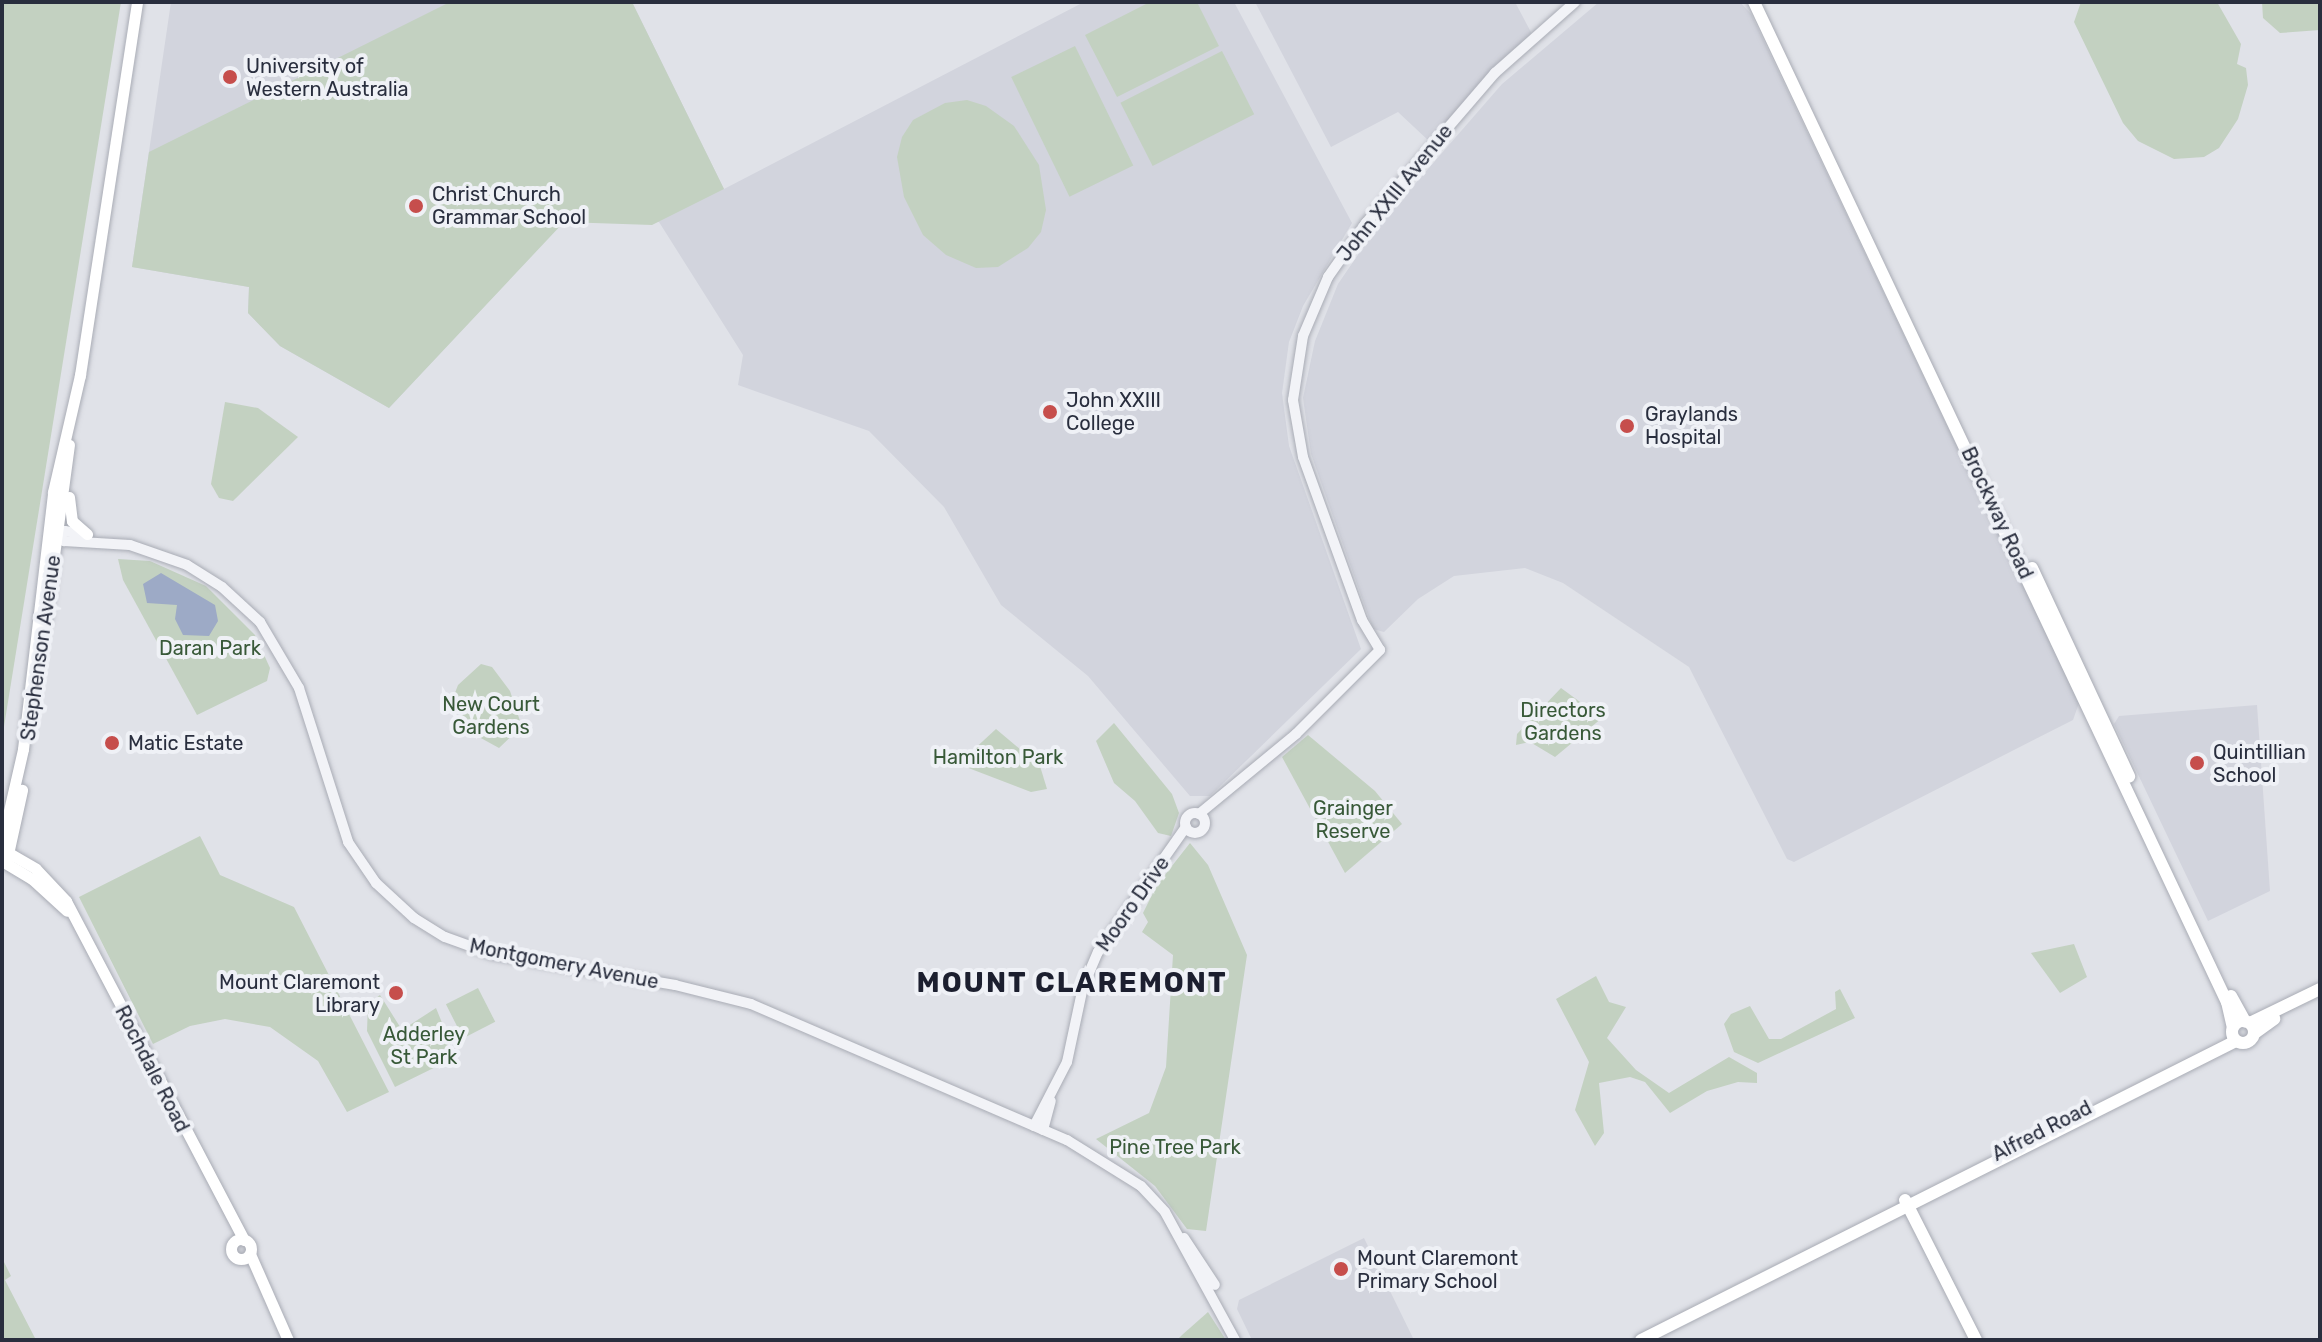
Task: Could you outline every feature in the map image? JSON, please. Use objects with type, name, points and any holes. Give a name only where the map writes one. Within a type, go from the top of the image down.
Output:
[{"type":"main road","name":"Stephenson Avenue","points":[[2,841],[23,749],[50,516],[70,431],[137,2]]},
{"type":"main road","name":"Brockway Road","points":[[1754,2],[2242,1029]]},
{"type":"main road","name":"Brockway Road","points":[[1762,2],[2242,1029]]},
{"type":"main road","name":"Stephenson Avenue","points":[[5,856],[38,688],[70,431]]},
{"type":"main road","points":[[69,454],[69,511],[74,526],[87,534]]},
{"type":"main road","name":"Rochdale Road","points":[[5,856],[73,917],[288,1340]]},
{"type":"main road","name":"Alfred Road","points":[[1641,1340],[2320,989]]},
{"type":"main road","name":"Alfred Road","points":[[2242,1029],[2320,996]]},
{"type":"main road","points":[[1907,1203],[1976,1340]]},
{"type":"main road","name":"Rochdale Road","points":[[239,1242],[232,1253],[246,1256]]},
{"type":"street","name":"John XXIII Avenue","points":[[1380,650],[1362,620],[1303,457],[1293,400],[1303,336],[1328,277],[1366,223],[1495,73],[1575,2]]},
{"type":"street","points":[[40,595],[48,545],[57,532],[50,516]]},
{"type":"street","name":"Montgomery Avenue","points":[[57,532],[87,534],[100,541]]},
{"type":"street","name":"Montgomery Avenue","points":[[57,532],[64,541],[100,541],[152,551],[187,565],[222,587],[260,622],[299,688],[348,842],[386,893],[433,931],[492,954],[675,985],[751,1004],[1039,1128],[1141,1186],[1202,1261],[1235,1340]]},
{"type":"street","name":"Mooro Drive","points":[[1189,830],[1201,832],[1202,818],[1218,801],[1380,650]]},
{"type":"street","name":"Mooro Drive","points":[[1039,1128],[1071,1050],[1090,969],[1106,939],[1189,830],[1188,817],[1202,818]]},
{"type":"street","name":"Montgomery Avenue","points":[[1227,1317],[1242,1340]]},
{"type":"shaded area","name":"John XXIII College","points":[[171,2],[632,2],[724,189],[1084,2],[1234,2],[1352,223],[1303,306],[1289,342],[1282,393],[1289,446],[1361,649],[1210,796],[1190,796],[1088,676],[1001,605],[944,507],[869,431],[738,385],[743,355],[659,222],[563,222],[389,408],[280,346],[248,313],[249,287],[132,267]]},
{"type":"shaded area","points":[[1255,2],[1515,2],[1533,36],[1430,142],[1398,112],[1331,147]]},
{"type":"shaded area","name":"Graylands Hospital","points":[[1599,2],[1740,2],[1751,14],[2079,703],[2073,720],[1794,862],[1787,859],[1689,667],[1563,583],[1525,568],[1454,576],[1418,599],[1384,632],[1373,629],[1311,454],[1303,398],[1315,341],[1338,284],[1375,230],[1502,84]]},
{"type":"shaded area","name":"Quintillian School","points":[[2257,705],[2270,891],[2208,921],[2114,724],[2119,716]]},
{"type":"shaded area","name":"Mount Claremont Primary School","points":[[1364,1238],[1414,1340],[1252,1340],[1237,1309],[1239,1300]]},
{"type":"green space","points":[[2,2],[121,2],[2,739]]},
{"type":"green space","name":"Christ Church Grammar School","points":[[450,2],[632,2],[724,189],[652,225],[564,222],[389,408],[280,346],[248,313],[249,287],[132,267],[149,152]]},
{"type":"green space","points":[[1150,2],[1197,2],[1219,46],[1117,97],[1085,35]]},
{"type":"green space","points":[[2081,2],[2217,2],[2241,44],[2237,64],[2246,68],[2248,85],[2238,119],[2219,148],[2204,157],[2174,159],[2138,141],[2123,123],[2074,22]]},
{"type":"green space","points":[[2262,2],[2320,2],[2320,30],[2280,33],[2263,18]]},
{"type":"green space","points":[[1075,46],[1133,166],[1069,197],[1011,77]]},
{"type":"green space","points":[[1222,51],[1254,114],[1153,166],[1120,103]]},
{"type":"green space","points":[[967,100],[986,106],[1014,126],[1039,165],[1046,210],[1041,232],[1028,248],[998,267],[976,268],[946,255],[923,235],[904,197],[897,157],[902,137],[913,120],[945,103]]},
{"type":"green space","points":[[225,402],[258,408],[298,437],[233,501],[219,498],[211,484]]},
{"type":"green space","name":"Daran Park","points":[[118,559],[150,561],[206,586],[255,635],[270,668],[267,681],[197,715],[123,580]]},
{"type":"green space","name":"New Court Gardens","points":[[481,664],[492,667],[510,691],[520,721],[520,728],[499,748],[468,731],[462,722],[463,709],[453,698],[458,685]]},
{"type":"green space","name":"Directors Gardens","points":[[1561,688],[1602,718],[1555,757],[1530,742],[1516,745],[1517,734]]},
{"type":"green space","points":[[1114,723],[1172,794],[1179,813],[1171,836],[1158,833],[1135,801],[1114,783],[1096,741]]},
{"type":"green space","name":"Hamilton Park","points":[[996,729],[1040,766],[1047,789],[1031,792],[958,764]]},
{"type":"green space","name":"Grainger Reserve","points":[[1308,735],[1375,791],[1402,824],[1345,873],[1282,757]]},
{"type":"green space","points":[[200,836],[220,875],[294,907],[389,1092],[347,1112],[318,1061],[270,1027],[225,1019],[190,1026],[153,1044],[79,897]]},
{"type":"green space","name":"Pine Tree Park","points":[[1190,843],[1208,865],[1247,955],[1206,1231],[1187,1229],[1155,1186],[1096,1139],[1149,1113],[1166,1067],[1173,955],[1142,932],[1148,922],[1143,913],[1157,885]]},
{"type":"green space","points":[[2074,944],[2087,977],[2060,993],[2031,953]]},
{"type":"green space","points":[[1596,976],[1609,1002],[1626,1007],[1607,1038],[1636,1070],[1669,1093],[1729,1057],[1757,1073],[1757,1083],[1738,1082],[1707,1091],[1670,1113],[1645,1082],[1630,1077],[1599,1083],[1604,1133],[1595,1146],[1575,1110],[1589,1062],[1556,999]]},
{"type":"green space","points":[[478,988],[495,1022],[463,1038],[446,1004]]},
{"type":"green space","points":[[1840,989],[1855,1018],[1758,1063],[1734,1052],[1724,1024],[1731,1014],[1750,1006],[1769,1039],[1781,1039],[1836,1009],[1835,992]]},
{"type":"green space","name":"Adderley St Park","points":[[380,995],[402,1030],[436,1008],[456,1057],[395,1087],[367,1031],[368,1004]]},
{"type":"green space","points":[[2,1258],[11,1276],[5,1280],[36,1340],[2,1340]]},
{"type":"green space","points":[[1208,1312],[1226,1340],[1177,1340],[1182,1335]]},
{"type":"water","points":[[161,573],[215,605],[218,621],[209,636],[183,635],[175,619],[177,605],[147,603],[143,584]]},
{"type":"place","name":"University of Western Australia","points":[[230,77]]},
{"type":"place","name":"Christ Church Grammar School","points":[[416,206]]},
{"type":"place","name":"John XXIII College","points":[[1050,412]]},
{"type":"place","name":"Graylands Hospital","points":[[1627,426]]},
{"type":"place","name":"Matic Estate","points":[[112,743]]},
{"type":"place","name":"Quintillian School","points":[[2197,763]]},
{"type":"place","name":"Mount Claremont Library","points":[[396,993]]},
{"type":"place","name":"Mount Claremont Primary School","points":[[1341,1269]]},
{"type":"district","name":"MOUNT CLAREMONT","points":[[1072,983]]}]
